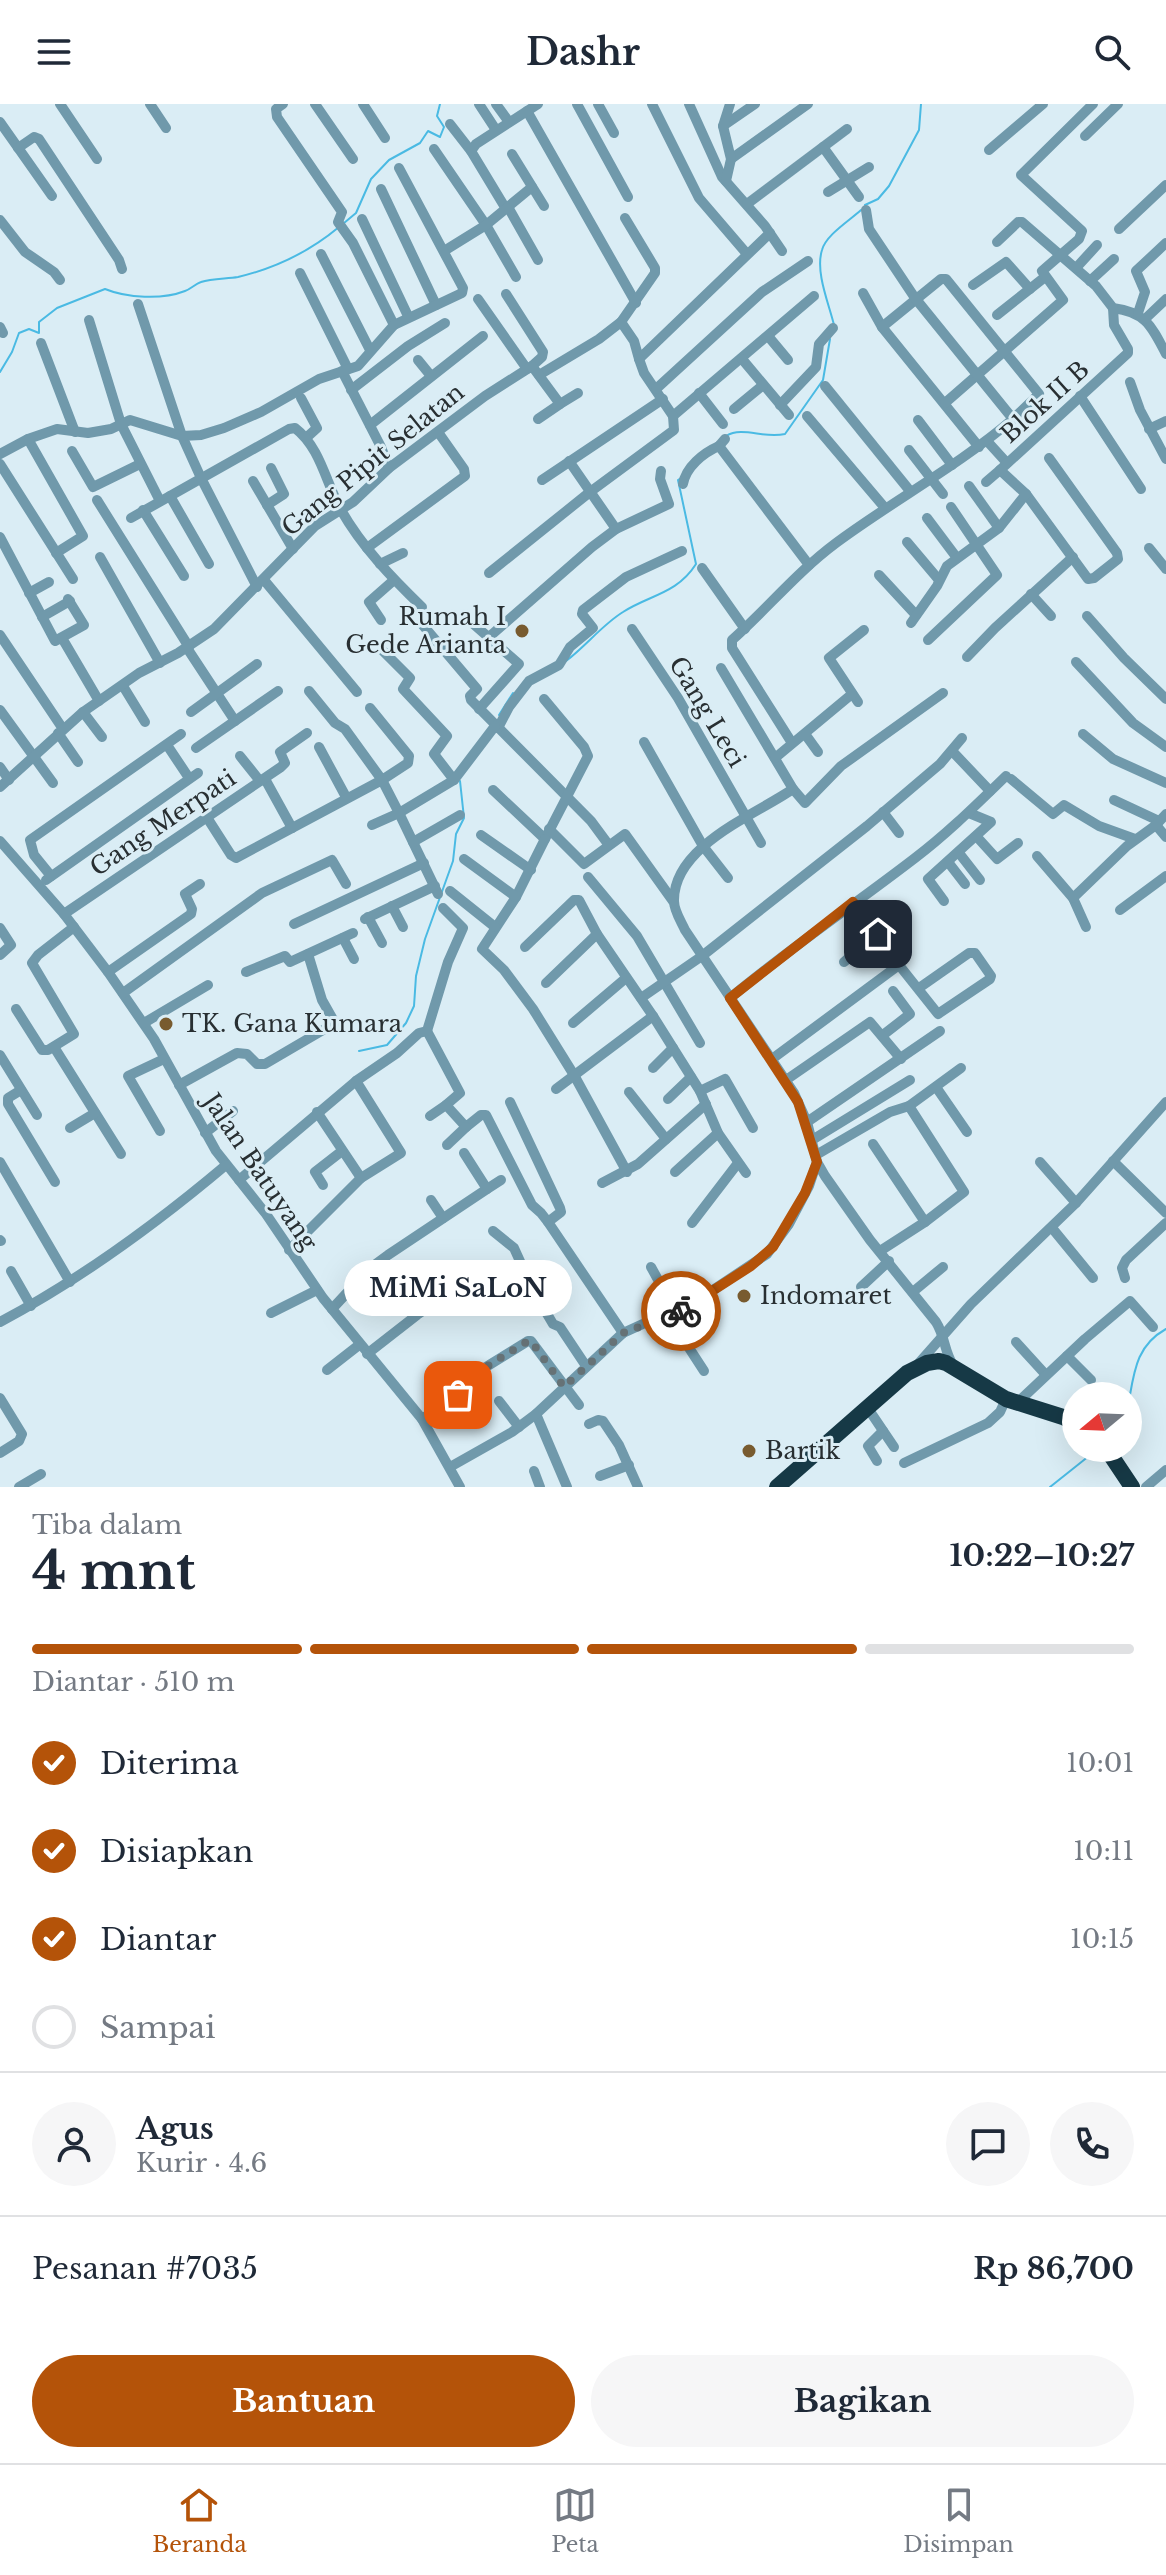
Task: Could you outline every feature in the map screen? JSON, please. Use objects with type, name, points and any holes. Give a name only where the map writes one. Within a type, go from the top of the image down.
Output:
[{"type":"highway","points":[[780,1486],[915,1368],[939,1361],[1012,1401],[1062,1419]]},
{"type":"highway","points":[[1116,1462],[1132,1487]]},
{"type":"street","points":[[60,104],[97,159]]},
{"type":"street","points":[[150,104],[166,128]]},
{"type":"street","points":[[283,104],[276,109],[277,117],[342,212],[342,228],[394,325]]},
{"type":"street","points":[[315,104],[353,159]]},
{"type":"street","points":[[363,104],[385,138]]},
{"type":"street","points":[[479,104],[496,130]]},
{"type":"street","points":[[496,104],[509,122]]},
{"type":"street","points":[[471,151],[476,144],[538,104]]},
{"type":"street","points":[[577,104],[628,197]]},
{"type":"street","points":[[598,104],[614,133]]},
{"type":"street","points":[[652,104],[699,198],[747,254]]},
{"type":"street","points":[[689,104],[720,174],[782,251]]},
{"type":"street","points":[[726,181],[731,159],[723,126],[730,104]]},
{"type":"street","points":[[723,126],[755,104]]},
{"type":"street","points":[[731,159],[808,104]]},
{"type":"street","points":[[989,150],[1043,104]]},
{"type":"street","points":[[945,403],[1063,300],[1045,277],[1043,268],[1079,239],[1082,231],[1021,175],[1093,104]]},
{"type":"street","points":[[1085,136],[1118,104]]},
{"type":"street","points":[[527,111],[636,303]]},
{"type":"street","points":[[0,122],[52,196]]},
{"type":"street","points":[[450,124],[471,151],[538,260]]},
{"type":"street","points":[[747,204],[847,129]]},
{"type":"street","points":[[18,148],[34,137],[39,139],[99,227],[122,269]]},
{"type":"street","points":[[823,147],[859,197]]},
{"type":"street","points":[[434,149],[486,225],[516,277]]},
{"type":"street","points":[[512,154],[544,206]]},
{"type":"street","points":[[828,192],[869,167]]},
{"type":"street","points":[[0,454],[28,439],[57,429],[99,432],[134,421],[182,436],[201,435],[261,412],[319,379],[363,363],[370,350],[394,325],[463,291],[399,168]]},
{"type":"street","points":[[1119,229],[1166,185]]},
{"type":"street","points":[[444,251],[486,225],[532,187]]},
{"type":"street","points":[[381,189],[436,305]]},
{"type":"street","points":[[866,210],[869,229],[915,298],[1013,419]]},
{"type":"street","name":"Gang Pipit Selatan","points":[[5,783],[83,712],[139,673],[214,629],[315,526],[362,495],[389,468],[533,370],[599,339],[621,322],[655,273],[625,218]]},
{"type":"street","points":[[362,219],[408,316]]},
{"type":"street","points":[[0,220],[25,252],[54,272],[60,280]]},
{"type":"street","points":[[997,242],[1019,221],[1076,268],[1113,308],[1142,316]]},
{"type":"street","points":[[639,359],[770,233]]},
{"type":"street","points":[[1166,243],[1136,271],[1145,292],[1142,316],[1166,354]]},
{"type":"street","points":[[1076,268],[1097,245]]},
{"type":"street","points":[[321,254],[370,350]]},
{"type":"street","points":[[1090,281],[1114,259]]},
{"type":"street","points":[[656,389],[762,292],[808,261]]},
{"type":"street","points":[[973,285],[1005,262],[1030,289]]},
{"type":"street","points":[[300,273],[389,468]]},
{"type":"street","points":[[997,315],[1045,277]]},
{"type":"street","points":[[792,743],[732,648],[732,640],[809,565],[885,508],[983,444],[1039,395],[946,279],[941,279],[915,298],[882,327]]},
{"type":"street","points":[[863,293],[882,327],[945,403],[1004,467],[986,482]]},
{"type":"street","points":[[506,294],[543,352],[533,370]]},
{"type":"street","points":[[673,416],[814,296]]},
{"type":"street","points":[[478,299],[560,404]]},
{"type":"street","points":[[1142,316],[1166,299]]},
{"type":"street","points":[[138,304],[182,436],[201,478],[261,583],[357,692]]},
{"type":"street","name":"Blok II B","points":[[1073,557],[1004,467],[1128,353],[1113,323],[1113,308]]},
{"type":"street","points":[[89,320],[121,424],[140,464],[209,564]]},
{"type":"street","points":[[489,573],[674,430],[673,416],[644,373],[634,341],[621,322]]},
{"type":"street","points":[[351,390],[408,346],[445,323]]},
{"type":"street","points":[[780,405],[816,367],[819,344],[833,328]]},
{"type":"street","points":[[370,425],[483,336]]},
{"type":"street","points":[[768,336],[788,360]]},
{"type":"street","points":[[41,343],[75,432]]},
{"type":"street","points":[[742,359],[789,415]]},
{"type":"street","points":[[418,360],[431,376]]},
{"type":"street","points":[[1130,382],[1149,429],[1166,459]]},
{"type":"street","points":[[734,409],[763,385]]},
{"type":"street","points":[[825,386],[910,491]]},
{"type":"street","points":[[538,419],[578,393]]},
{"type":"street","points":[[699,393],[723,424]]},
{"type":"street","points":[[1080,396],[1141,489]]},
{"type":"street","points":[[301,398],[317,428],[306,438]]},
{"type":"street","points":[[542,480],[663,399]]},
{"type":"street","points":[[807,416],[885,508]]},
{"type":"street","points":[[918,420],[952,465]]},
{"type":"street","points":[[1149,429],[1166,421]]},
{"type":"street","points":[[131,518],[295,428],[306,438],[340,510],[380,564],[422,607]]},
{"type":"street","points":[[367,548],[465,476],[464,469],[438,432]]},
{"type":"street","points":[[28,439],[85,535],[56,553]]},
{"type":"street","points":[[683,484],[685,475],[698,460],[722,443],[809,565]]},
{"type":"street","points":[[909,450],[943,494]]},
{"type":"street","points":[[72,451],[93,487],[140,464]]},
{"type":"street","points":[[967,657],[1073,557],[1090,579],[1119,557],[1049,458]]},
{"type":"street","points":[[569,461],[616,529]]},
{"type":"street","points":[[0,464],[73,579]]},
{"type":"street","points":[[267,505],[284,494],[271,468]]},
{"type":"street","points":[[489,637],[616,529],[669,504],[660,479],[661,471]]},
{"type":"street","points":[[253,481],[293,549]]},
{"type":"street","points":[[969,486],[999,528]]},
{"type":"street","points":[[879,575],[914,619],[948,564],[999,528],[1026,494]]},
{"type":"street","points":[[97,500],[235,721]]},
{"type":"street","points":[[928,640],[997,576],[951,507]]},
{"type":"street","points":[[143,510],[184,576]]},
{"type":"street","points":[[927,518],[957,558]]},
{"type":"street","points":[[0,537],[54,640],[84,625],[69,600],[42,617]]},
{"type":"street","points":[[907,542],[939,580]]},
{"type":"street","points":[[1149,548],[1166,569]]},
{"type":"street","points":[[372,825],[399,813],[454,780],[529,681],[559,665],[570,647],[593,628],[582,614],[583,610],[626,577],[682,551]]},
{"type":"street","points":[[380,564],[403,553]]},
{"type":"street","points":[[100,557],[160,663]]},
{"type":"street","points":[[702,568],[745,629]]},
{"type":"street","points":[[381,620],[369,602],[394,580]]},
{"type":"street","points":[[29,593],[49,582]]},
{"type":"street","points":[[1031,594],[1051,616]]},
{"type":"street","points":[[1087,616],[1166,699]]},
{"type":"street","points":[[470,621],[518,663],[479,709]]},
{"type":"street","points":[[421,623],[477,689],[470,699],[567,795],[608,844]]},
{"type":"street","name":"Gang Leci","points":[[632,629],[678,698],[761,843]]},
{"type":"street","points":[[775,758],[855,698],[829,658],[864,630]]},
{"type":"street","points":[[0,635],[78,762]]},
{"type":"street","points":[[62,638],[99,701]]},
{"type":"street","points":[[383,651],[410,678],[402,688],[447,735],[434,754],[454,780]]},
{"type":"street","points":[[1076,662],[1133,723],[1166,747]]},
{"type":"street","points":[[191,712],[257,664]]},
{"type":"street","points":[[721,668],[793,789],[802,802],[807,803],[841,766],[943,693]]},
{"type":"street","points":[[123,686],[145,722]]},
{"type":"street","points":[[196,748],[278,691]]},
{"type":"street","points":[[309,691],[335,723],[345,729],[382,780],[441,890],[495,927]]},
{"type":"street","points":[[544,699],[588,754],[588,759],[516,897],[482,945],[483,951],[504,970],[533,1009],[574,1075],[627,1172]]},
{"type":"street","points":[[206,816],[236,858],[408,763],[409,756],[370,708]]},
{"type":"street","points":[[0,710],[53,783]]},
{"type":"street","points":[[83,712],[102,737]]},
{"type":"street","name":"Gang Merpati","points":[[64,914],[284,765],[280,752],[307,733]]},
{"type":"street","points":[[51,876],[34,855],[30,840],[181,734]]},
{"type":"street","points":[[805,734],[818,752]]},
{"type":"street","points":[[1083,734],[1113,759],[1166,783]]},
{"type":"street","points":[[641,998],[702,956],[883,812],[953,752],[962,738]]},
{"type":"street","points":[[644,742],[703,846],[728,878]]},
{"type":"street","points":[[39,884],[194,775],[167,745]]},
{"type":"street","points":[[319,747],[346,797]]},
{"type":"street","points":[[953,752],[990,791]]},
{"type":"street","points":[[240,756],[262,780],[292,828]]},
{"type":"street","points":[[0,767],[5,783]]},
{"type":"street","points":[[730,998],[916,857],[1009,778],[1053,814],[1064,805],[1103,828],[1135,839]]},
{"type":"street","points":[[673,901],[683,869],[703,846],[793,789]]},
{"type":"street","points":[[493,790],[583,864],[625,834],[673,901],[702,956],[786,1080],[807,1122],[816,1158],[828,1181],[944,1334],[947,1353],[954,1367]]},
{"type":"street","points":[[1114,800],[1160,820],[1166,837]]},
{"type":"street","points":[[883,812],[899,833]]},
{"type":"street","points":[[944,901],[928,879],[991,821],[969,813]]},
{"type":"street","points":[[413,842],[460,815]]},
{"type":"street","points":[[1073,898],[1135,839],[1160,820]]},
{"type":"street","points":[[481,835],[531,870]]},
{"type":"street","points":[[977,837],[997,859],[1018,843]]},
{"type":"street","name":"Jalan Batuyang","points":[[0,841],[64,914],[123,993],[144,1023],[226,1165],[266,1214],[317,1290],[359,1345],[422,1419],[460,1487]]},
{"type":"street","points":[[959,853],[980,880]]},
{"type":"street","points":[[1037,856],[1073,898],[1086,927]]},
{"type":"street","points":[[464,859],[516,897]]},
{"type":"street","points":[[123,993],[273,887],[332,860],[346,884]]},
{"type":"street","points":[[948,862],[965,884]]},
{"type":"street","points":[[294,924],[424,863]]},
{"type":"street","points":[[1120,910],[1166,876]]},
{"type":"street","points":[[588,877],[637,936],[700,1043]]},
{"type":"street","points":[[108,972],[191,914],[185,894],[200,884]]},
{"type":"street","points":[[382,943],[367,918],[441,890]]},
{"type":"street","points":[[525,947],[577,899],[700,1091],[718,1133],[746,1173]]},
{"type":"street","points":[[844,962],[879,932],[853,902]]},
{"type":"street","points":[[392,906],[403,927]]},
{"type":"street","points":[[430,1116],[460,1093],[427,1031],[448,962],[463,928],[443,908]]},
{"type":"street","points":[[16,1009],[42,1050],[54,1047],[75,1032],[32,963],[74,927]]},
{"type":"street","points":[[0,928],[11,945],[0,955]]},
{"type":"street","points":[[546,983],[597,934]]},
{"type":"street","points":[[246,972],[285,956],[290,962],[348,936],[354,959]]},
{"type":"street","points":[[772,1059],[900,965],[938,1014],[991,976],[975,953],[971,952],[919,988]]},
{"type":"street","points":[[179,1085],[237,1053],[247,1054],[257,1064],[265,1064],[334,1024],[324,1006],[308,954]]},
{"type":"street","points":[[573,1023],[626,978]]},
{"type":"street","points":[[144,1023],[208,985]]},
{"type":"street","points":[[883,1035],[910,1014],[893,991]]},
{"type":"street","points":[[556,1089],[653,1016]]},
{"type":"street","points":[[786,1080],[869,1022],[901,1059]]},
{"type":"street","points":[[239,1180],[356,1081],[404,1048],[416,1035],[427,1031]]},
{"type":"street","points":[[807,1122],[940,1031]]},
{"type":"street","points":[[54,1047],[121,1154]]},
{"type":"street","points":[[653,1068],[673,1048]]},
{"type":"street","points":[[0,1055],[37,1115]]},
{"type":"street","points":[[160,1131],[128,1076],[164,1059]]},
{"type":"street","points":[[450,1467],[536,1414],[623,1333],[673,1315],[767,1254],[809,1186],[816,1158],[890,1112],[909,1106],[961,1068]]},
{"type":"street","points":[[668,1099],[691,1077]]},
{"type":"street","points":[[700,1091],[725,1079],[753,1128]]},
{"type":"street","points":[[812,1140],[910,1080]]},
{"type":"street","points":[[289,1250],[361,1178],[401,1152],[356,1081]]},
{"type":"street","points":[[936,1087],[967,1132]]},
{"type":"street","points":[[21,1090],[4,1101],[55,1182]]},
{"type":"street","points":[[629,1092],[666,1139]]},
{"type":"street","points":[[510,1102],[560,1208],[561,1212],[548,1222]]},
{"type":"street","points":[[915,1368],[944,1334],[1076,1203],[1166,1102]]},
{"type":"street","points":[[602,1183],[627,1172],[706,1104]]},
{"type":"street","points":[[446,1105],[466,1127]]},
{"type":"street","points":[[880,1251],[964,1192],[909,1106]]},
{"type":"street","points":[[205,1133],[233,1111]]},
{"type":"street","points":[[317,1112],[361,1178]]},
{"type":"street","points":[[70,1128],[95,1113]]},
{"type":"street","points":[[447,1145],[483,1114],[487,1117],[532,1205],[548,1222],[623,1333]]},
{"type":"street","points":[[675,1172],[718,1133]]},
{"type":"street","points":[[873,1144],[925,1222]]},
{"type":"street","points":[[323,1185],[315,1172],[342,1151]]},
{"type":"street","points":[[464,1153],[487,1189]]},
{"type":"street","points":[[1113,1161],[1166,1213]]},
{"type":"street","points":[[0,1162],[70,1282]]},
{"type":"street","points":[[1040,1162],[1076,1203]]},
{"type":"street","points":[[692,1223],[738,1163]]},
{"type":"street","points":[[0,1322],[70,1282],[173,1208],[226,1165]]},
{"type":"street","points":[[332,1309],[369,1269],[501,1180]]},
{"type":"street","points":[[809,1186],[828,1181]]},
{"type":"street","points":[[431,1200],[443,1218]]},
{"type":"street","points":[[1125,1278],[1122,1268],[1126,1260],[1166,1223]]},
{"type":"street","points":[[1052,1228],[1093,1278]]},
{"type":"street","points":[[493,1231],[514,1248],[542,1307],[553,1324],[560,1327],[586,1366]]},
{"type":"street","points":[[861,1287],[889,1261]]},
{"type":"street","points":[[651,1267],[704,1371]]},
{"type":"street","points":[[914,1291],[943,1267]]},
{"type":"street","points":[[367,1354],[482,1270]]},
{"type":"street","points":[[11,1271],[31,1306]]},
{"type":"street","points":[[271,1313],[317,1290]]},
{"type":"street","points":[[542,1307],[562,1297]]},
{"type":"street","points":[[904,1463],[988,1423],[1130,1301],[1153,1327]]},
{"type":"street","points":[[422,1419],[461,1393],[473,1375],[528,1341],[579,1405]]},
{"type":"street","points":[[1016,1342],[1046,1375]]},
{"type":"street","points":[[327,1370],[359,1345]]},
{"type":"street","points":[[1067,1356],[1091,1380]]},
{"type":"street","points":[[499,1401],[519,1427]]},
{"type":"street","points":[[0,1453],[19,1441],[22,1434],[1,1403]]},
{"type":"street","points":[[867,1407],[894,1447]]},
{"type":"street","points":[[536,1414],[567,1487]]},
{"type":"street","points":[[589,1424],[603,1421],[638,1487]]},
{"type":"street","points":[[877,1461],[868,1446],[883,1431]]},
{"type":"street","points":[[600,1476],[629,1465]]},
{"type":"street","points":[[1146,1487],[1166,1470]]},
{"type":"street","points":[[534,1471],[540,1487]]},
{"type":"street","points":[[19,1487],[41,1474]]},
{"type":"waterway","points":[[344,223],[356,213],[371,179],[389,160],[420,143],[428,131],[440,137],[444,127],[437,116],[440,104]]},
{"type":"waterway","points":[[865,205],[878,199],[889,186],[919,130],[921,104]]},
{"type":"waterway","points":[[834,325],[821,278],[822,250],[833,234],[861,210]]},
{"type":"waterway","points":[[0,372],[19,333],[29,329],[39,333],[39,322],[57,308],[105,289],[134,296],[166,296],[205,281],[252,273],[304,251],[339,227]]},
{"type":"waterway","points":[[726,436],[739,432],[785,434],[823,380],[830,339]]},
{"type":"waterway","points":[[566,661],[615,617],[671,588],[696,564],[678,480],[681,478]]},
{"type":"waterway","points":[[499,715],[513,693]]},
{"type":"waterway","points":[[359,1051],[387,1045],[406,1023],[414,1006],[416,976],[425,939],[453,861],[456,834],[464,818],[460,781]]},
{"type":"waterway","points":[[1132,1382],[1142,1352],[1166,1329]]},
{"type":"waterway","points":[[1050,1487],[1081,1462]]},
{"type":"way so far","points":[[458,1395],[473,1375],[528,1341],[564,1387],[623,1333],[681,1311]]},
{"type":"place","name":"Rumah I Gede Arianta","points":[[522,631]]},
{"type":"place","name":"TK. Gana Kumara","points":[[166,1024]]},
{"type":"place","name":"Indomaret","points":[[744,1296]]},
{"type":"place","name":"MiMi SaLoN","points":[[458,1395]]},
{"type":"place","name":"Bartik","points":[[749,1451]]},
{"type":"route","points":[[681,1311],[767,1254],[789,1224],[809,1186],[817,1162],[807,1122],[798,1102],[730,998],[853,902],[878,930],[878,934]]}]
